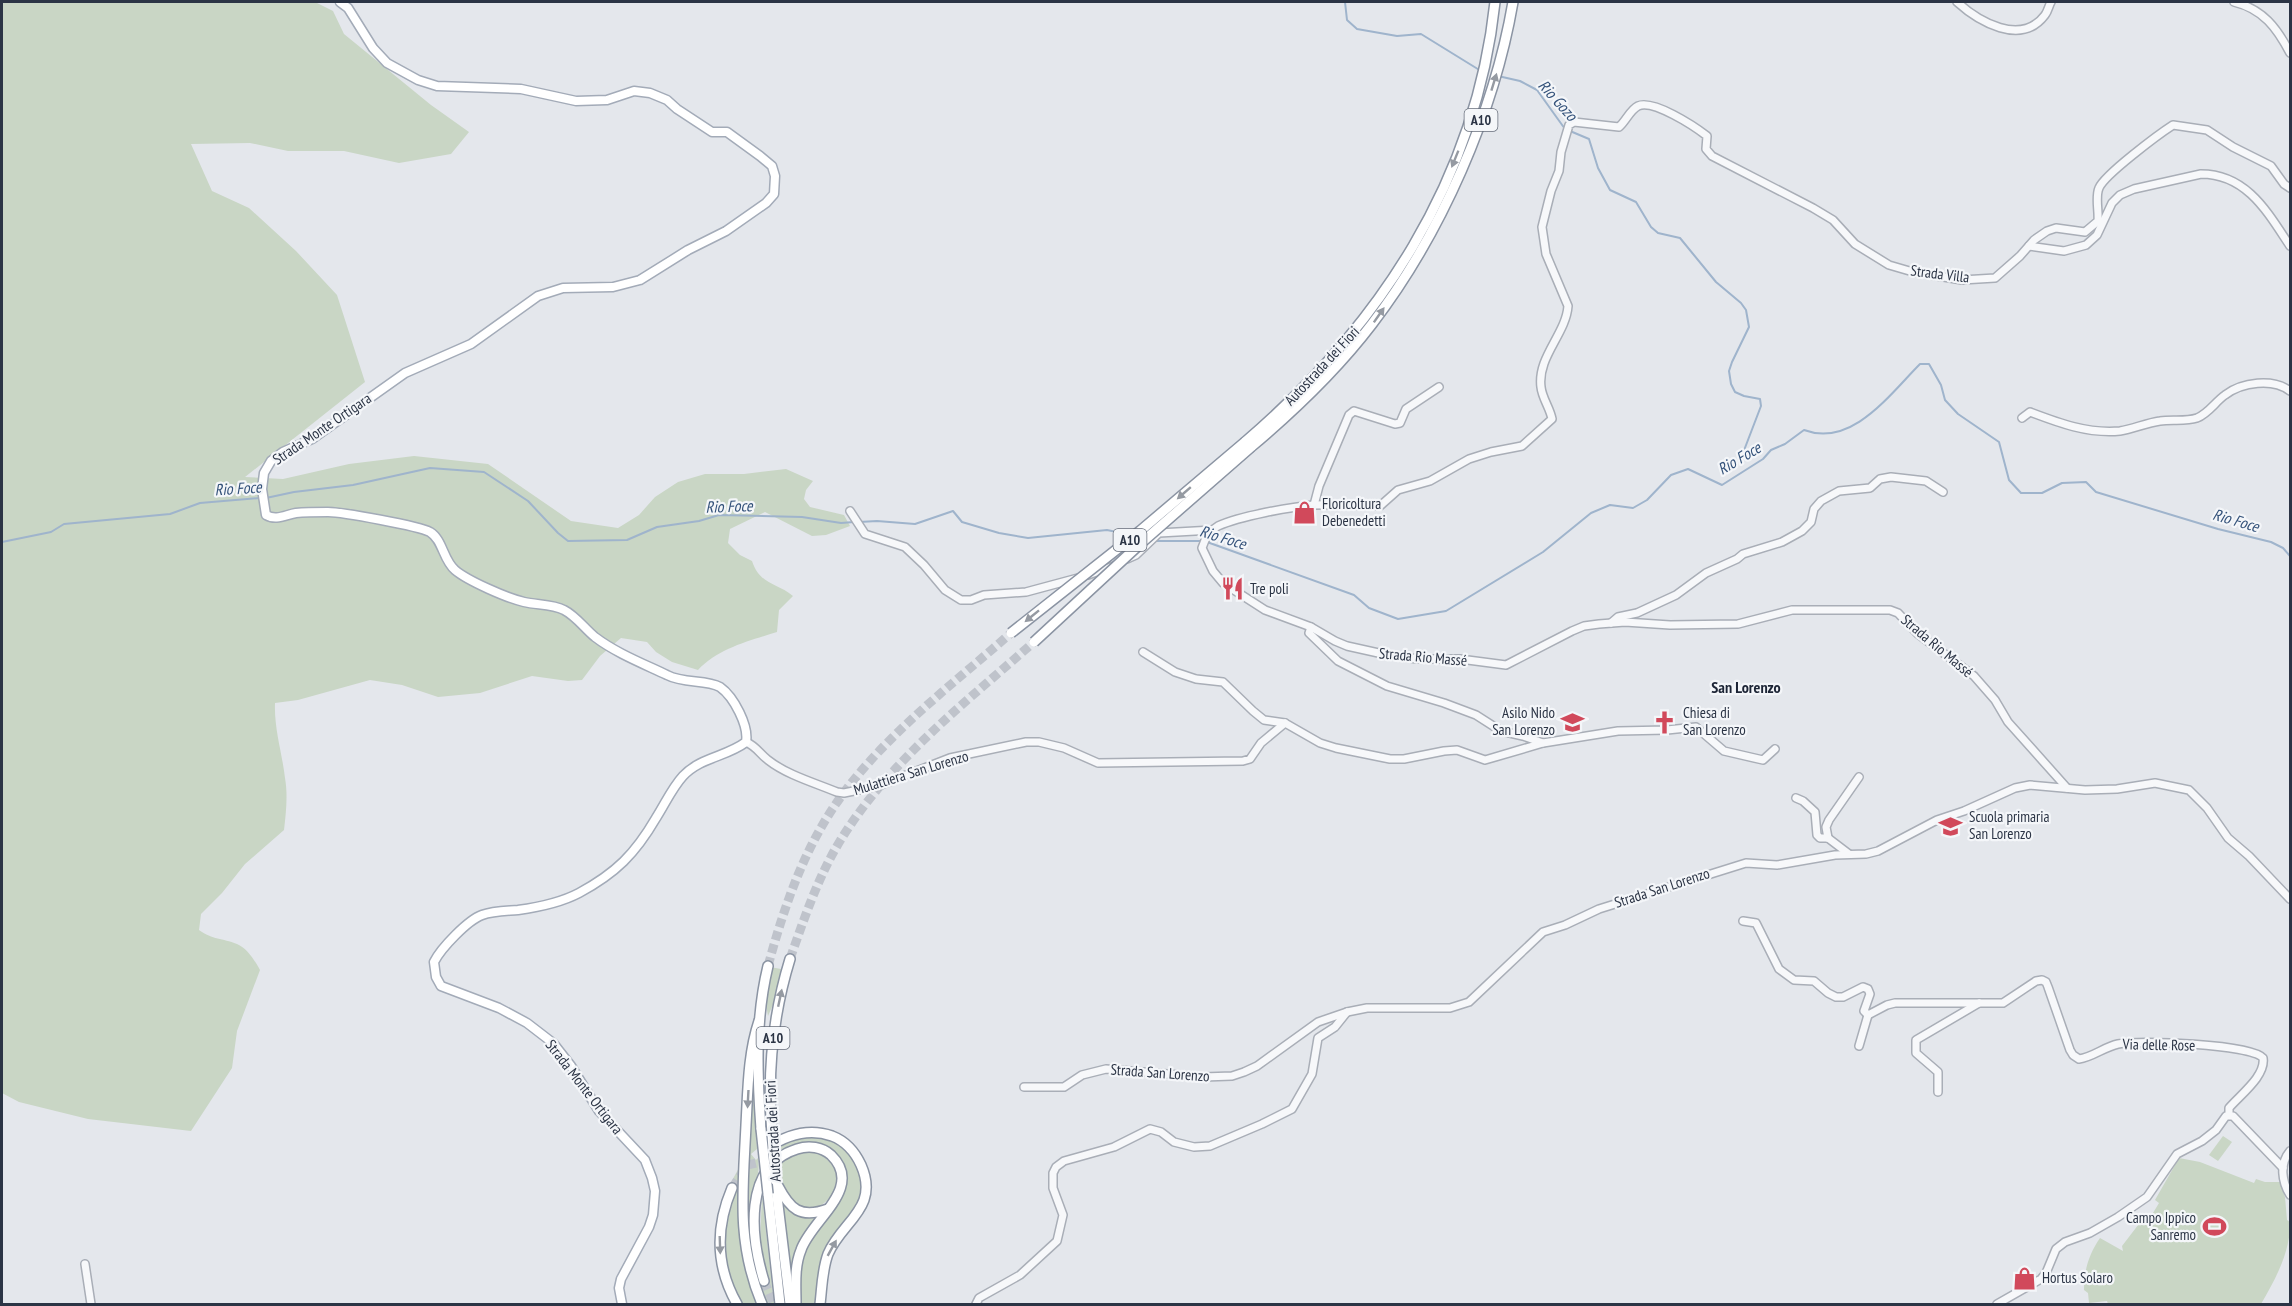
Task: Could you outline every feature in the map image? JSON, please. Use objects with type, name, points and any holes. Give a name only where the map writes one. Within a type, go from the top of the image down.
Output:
[{"type":"highway","name":"Autostrada dei Fiori","points":[[1427,231],[1466,131],[1486,59],[1495,2]]},
{"type":"highway","name":"Autostrada dei Fiori","points":[[1011,633],[1297,407],[1354,347],[1393,294],[1462,168],[1502,54],[1513,2]]},
{"type":"highway","name":"Autostrada dei Fiori","points":[[1034,642],[1248,445]]},
{"type":"highway","name":"Autostrada dei Fiori","points":[[790,958],[772,1044],[771,1119],[775,1180],[790,1305]]},
{"type":"highway","name":"Autostrada dei Fiori","points":[[768,966],[759,1021],[758,1069],[761,1130],[780,1305]]},
{"type":"highway","points":[[759,1021],[750,1052],[742,1222],[749,1266],[762,1305]]},
{"type":"highway","points":[[764,1161],[764,1151],[772,1145],[794,1135],[814,1132],[843,1142],[855,1154],[863,1170],[866,1189],[862,1206],[828,1254],[823,1273],[820,1305]]},
{"type":"highway","points":[[764,1281],[756,1247],[755,1206],[761,1181],[771,1165],[782,1156],[803,1147],[826,1151],[836,1161],[842,1182],[838,1197],[811,1230],[801,1250],[796,1280],[796,1305]]},
{"type":"highway","points":[[775,1180],[786,1201],[795,1210],[813,1214],[828,1209]]},
{"type":"highway","points":[[732,1188],[721,1225],[720,1254],[725,1279],[737,1305]]},
{"type":"main road","name":"Strada Monte Ortigara","points":[[340,2],[348,8],[373,48],[387,63],[418,80],[437,86],[521,89],[576,101],[607,100],[634,91],[650,93],[667,100],[712,132],[727,132],[772,166],[775,176],[774,194],[766,203],[726,231],[688,250],[640,280],[613,287],[563,288],[538,296],[471,344],[405,373],[312,439],[283,452],[271,462],[264,473],[262,505],[266,515],[271,518],[296,513],[330,512],[406,525],[430,532],[439,542],[445,557],[455,570],[492,590],[523,602],[564,610],[596,638],[671,677],[687,682],[704,682],[720,688],[742,718],[748,732],[746,742],[736,750],[708,758],[695,765],[684,775],[637,848],[610,875],[561,902],[477,917],[442,950],[434,962],[436,977],[441,986],[499,1008],[527,1023],[553,1043],[572,1066],[600,1111],[645,1160],[654,1191],[652,1215],[649,1227],[621,1279],[619,1288],[622,1305]]},
{"type":"street","points":[[1957,2],[1983,21],[2010,30],[2033,24],[2045,15],[2051,2]]},
{"type":"street","points":[[2234,2],[2256,9],[2266,17],[2290,53]]},
{"type":"street","name":"Strada Villa","points":[[1566,134],[1569,125],[1574,122],[1619,127],[1634,108],[1641,104],[1657,107],[1686,121],[1707,136],[1706,149],[1712,156],[1833,220],[1855,244],[1889,265],[1962,280],[1995,278],[2038,236],[2047,231],[2056,228],[2085,232],[2099,224]]},
{"type":"street","points":[[2029,246],[2052,250],[2077,249],[2086,245],[2097,235],[2098,193],[2104,180],[2173,125],[2206,130],[2271,166],[2284,184],[2290,188]]},
{"type":"street","name":"Strada Rio Massé","points":[[1566,134],[1559,171],[1551,191],[1542,228],[1546,254],[1568,306],[1568,315],[1543,365],[1540,386],[1552,419],[1522,446],[1468,459],[1430,481],[1398,490],[1380,506],[1314,505],[1255,516],[1218,526],[1205,537],[1202,548],[1213,571],[1223,583],[1265,610],[1311,627],[1335,641],[1383,654],[1460,659],[1506,665],[1584,626],[1611,623],[1738,624],[1792,610],[1890,610],[1898,613],[1918,634],[1974,676],[1995,700],[2008,722],[2067,788]]},
{"type":"street","points":[[2099,224],[2120,195],[2134,189],[2201,174],[2211,174],[2238,183],[2247,189],[2259,201],[2290,246]]},
{"type":"street","points":[[2022,418],[2030,412],[2083,429],[2121,431],[2162,421],[2196,418],[2233,390],[2274,383],[2290,391]]},
{"type":"street","points":[[1314,505],[1319,486],[1349,416],[1354,411],[1395,424],[1400,423],[1406,409],[1438,387]]},
{"type":"street","points":[[1611,623],[1618,617],[1637,613],[1676,595],[1706,573],[1743,554],[1782,542],[1802,531],[1811,522],[1814,509],[1821,501],[1839,491],[1870,488],[1881,479],[1891,477],[1926,481],[1943,492]]},
{"type":"street","points":[[850,511],[865,534],[905,547],[945,590],[961,600],[1056,586],[1114,566],[1136,555],[1159,533],[1213,530]]},
{"type":"street","points":[[1311,627],[1309,633],[1338,661],[1387,686],[1444,703],[1476,715],[1501,731],[1523,735],[1543,743]]},
{"type":"street","points":[[1143,652],[1174,672],[1196,679],[1223,682],[1264,720],[1285,723],[1320,743],[1336,748],[1390,759],[1404,759],[1457,750],[1485,760],[1543,743],[1618,731],[1696,727],[1724,751],[1763,760],[1775,749]]},
{"type":"street","name":"Mulattiera San Lorenzo","points":[[746,742],[754,746],[768,760],[793,773],[844,793],[878,786],[950,758],[1026,742],[1039,742],[1065,748],[1098,763],[1243,761],[1250,759],[1258,745],[1285,723]]},
{"type":"street","points":[[1828,838],[1826,827],[1829,820],[1859,777]]},
{"type":"street","name":"Strada San Lorenzo","points":[[1024,1087],[1064,1087],[1082,1075],[1106,1069],[1204,1077],[1232,1076],[1257,1066],[1318,1022],[1347,1012],[1367,1008],[1450,1008],[1469,1002],[1543,932],[1565,925],[1599,909],[1746,863],[1777,865],[1878,851],[1937,820],[1964,811],[2015,788],[2038,785],[2052,788],[2117,789],[2154,783],[2189,790],[2207,808],[2228,838],[2249,856],[2290,899]]},
{"type":"street","points":[[1796,798],[1815,812],[1816,835],[1820,838],[1828,838],[1849,854]]},
{"type":"street","points":[[1743,921],[1756,923],[1779,969],[1794,980],[1814,981],[1836,997],[1843,997],[1863,987],[1868,989],[1870,994],[1864,1011],[1868,1015],[1859,1046]]},
{"type":"street","name":"Via delle Rose","points":[[1868,1015],[1895,1003],[2003,1003],[2036,981],[2042,980],[2046,982],[2070,1050],[2079,1059],[2116,1044],[2141,1042],[2240,1048],[2260,1053],[2263,1058],[2263,1067],[2229,1108],[2229,1115]]},
{"type":"street","points":[[1938,1092],[1938,1071],[1916,1053],[1916,1040],[1979,1002]]},
{"type":"street","points":[[976,1305],[979,1298],[1020,1275],[1057,1241],[1063,1215],[1053,1188],[1053,1173],[1056,1167],[1070,1159],[1114,1147],[1150,1129],[1161,1132],[1174,1142],[1194,1147],[1210,1146],[1292,1109],[1312,1074],[1318,1038],[1335,1027],[1347,1012]]},
{"type":"street","points":[[1997,1305],[2042,1279],[2056,1249],[2065,1242],[2090,1233],[2147,1197],[2177,1154],[2202,1141],[2229,1115],[2236,1119],[2283,1168]]},
{"type":"street","points":[[2290,1151],[2285,1157],[2283,1168],[2290,1195]]},
{"type":"street","points":[[85,1264],[91,1305]]},
{"type":"green space","points":[[2,2],[315,2],[333,11],[344,34],[431,105],[469,132],[451,154],[399,163],[344,151],[288,151],[250,143],[191,144],[212,191],[249,208],[296,251],[337,295],[365,382],[245,477],[283,479],[349,464],[414,456],[488,464],[571,521],[618,528],[639,515],[655,497],[678,482],[705,474],[744,474],[786,469],[813,481],[806,490],[804,499],[810,507],[844,515],[850,526],[826,535],[812,536],[765,512],[730,529],[728,543],[740,555],[752,561],[759,575],[793,596],[779,610],[777,632],[725,651],[706,662],[698,670],[672,662],[656,652],[647,642],[621,638],[600,656],[582,680],[568,681],[532,676],[480,693],[438,697],[402,685],[370,680],[298,700],[275,703],[286,791],[284,830],[245,864],[222,893],[201,914],[199,930],[209,936],[241,946],[260,970],[237,1031],[232,1068],[191,1131],[88,1119],[19,1102],[2,1093]]},
{"type":"green space","points":[[770,967],[781,969],[775,1000],[768,1016],[765,999]]},
{"type":"green space","points":[[753,1083],[757,1149],[751,1154],[756,1160],[758,1158],[759,1165],[751,1200],[751,1241],[759,1280],[768,1278],[760,1242],[762,1195],[774,1304],[766,1304],[756,1278],[747,1223],[747,1167]]},
{"type":"green space","points":[[806,1136],[830,1138],[850,1152],[863,1179],[860,1205],[833,1238],[817,1304],[800,1304],[802,1256],[811,1235],[840,1201],[846,1187],[846,1180],[839,1159],[822,1146],[804,1143],[780,1151],[780,1144]]},
{"type":"green space","points":[[2223,1136],[2232,1142],[2218,1161],[2209,1155]]},
{"type":"green space","points":[[808,1150],[827,1159],[836,1171],[836,1185],[830,1198],[819,1207],[807,1210],[795,1205],[785,1189],[781,1161],[793,1154]]},
{"type":"green space","name":"Campo Ippico Sanremo","points":[[2179,1158],[2200,1162],[2254,1183],[2256,1179],[2265,1182],[2280,1182],[2285,1197],[2287,1220],[2290,1222],[2290,1233],[2281,1265],[2261,1304],[2108,1304],[2107,1301],[2089,1303],[2088,1293],[2084,1290],[2085,1276],[2096,1244],[2100,1238],[2123,1251],[2122,1246],[2145,1216],[2150,1218],[2159,1203],[2155,1200]]},
{"type":"green space","points":[[740,1166],[740,1239],[747,1273],[758,1304],[741,1304],[727,1273],[723,1235],[729,1186]]},
{"type":"green space","points":[[782,1202],[819,1216],[791,1277]]},
{"type":"waterway","name":"Rio Gozo","points":[[1345,2],[1347,20],[1357,29],[1397,36],[1421,34],[1481,71]]},
{"type":"waterway","name":"Rio Gozo","points":[[1498,76],[1520,81],[1537,90],[1565,129]]},
{"type":"waterway","name":"Rio Gozo","points":[[1570,131],[1589,139],[1598,168],[1610,190],[1636,202],[1651,227],[1658,233],[1680,238],[1716,282],[1746,310],[1749,327],[1729,371],[1731,384],[1735,392],[1760,399],[1761,406],[1743,453]]},
{"type":"waterway","name":"Rio Foce","points":[[1207,542],[1354,595],[1369,608],[1398,619],[1446,611],[1543,552],[1591,513],[1610,505],[1633,508],[1647,500],[1671,475],[1688,469],[1722,485],[1804,430],[1822,434],[1838,432],[1854,425],[1883,403],[1920,364],[1929,364],[1941,385],[1945,400],[1958,414],[1999,442],[2009,480],[2021,493],[2042,493],[2062,483],[2086,482],[2096,492],[2218,529],[2271,542],[2283,548],[2290,556]]},
{"type":"waterway","name":"Rio Foce","points":[[266,498],[353,485],[430,468],[484,472],[528,501],[568,541],[627,540],[657,527],[699,521],[719,515],[802,517],[841,523],[854,522]]},
{"type":"waterway","name":"Rio Foce","points":[[2,542],[51,532],[64,524],[170,514],[200,503],[260,498]]},
{"type":"waterway","name":"Rio Foce","points":[[859,522],[915,524],[953,511],[962,522],[999,533],[1028,538],[1107,530],[1131,535]]},
{"type":"waterway","name":"Rio Foce","points":[[1153,541],[1201,541]]},
{"type":"tunnel","points":[[768,966],[796,879],[816,837],[840,798],[899,731],[1011,633]]},
{"type":"tunnel","points":[[790,959],[825,869],[840,841],[860,812],[881,785],[930,734],[1034,642]]},
{"type":"tunnel","points":[[732,1188],[748,1165],[764,1161]]},
{"type":"tunnel","points":[[764,1281],[774,1304]]},
{"type":"place","name":"Floricoltura Debenedetti","points":[[1304,513]]},
{"type":"place","name":"Tre poli","points":[[1232,589]]},
{"type":"place","name":"Asilo Nido San Lorenzo","points":[[1573,722]]},
{"type":"place","name":"Chiesa di San Lorenzo","points":[[1665,722]]},
{"type":"place","name":"Scuola primaria San Lorenzo","points":[[1951,826]]},
{"type":"place","name":"Campo Ippico Sanremo","points":[[2214,1227]]},
{"type":"place","name":"Hortus Solaro","points":[[2024,1278]]},
{"type":"district","name":"San Lorenzo","points":[[1746,687]]}]
